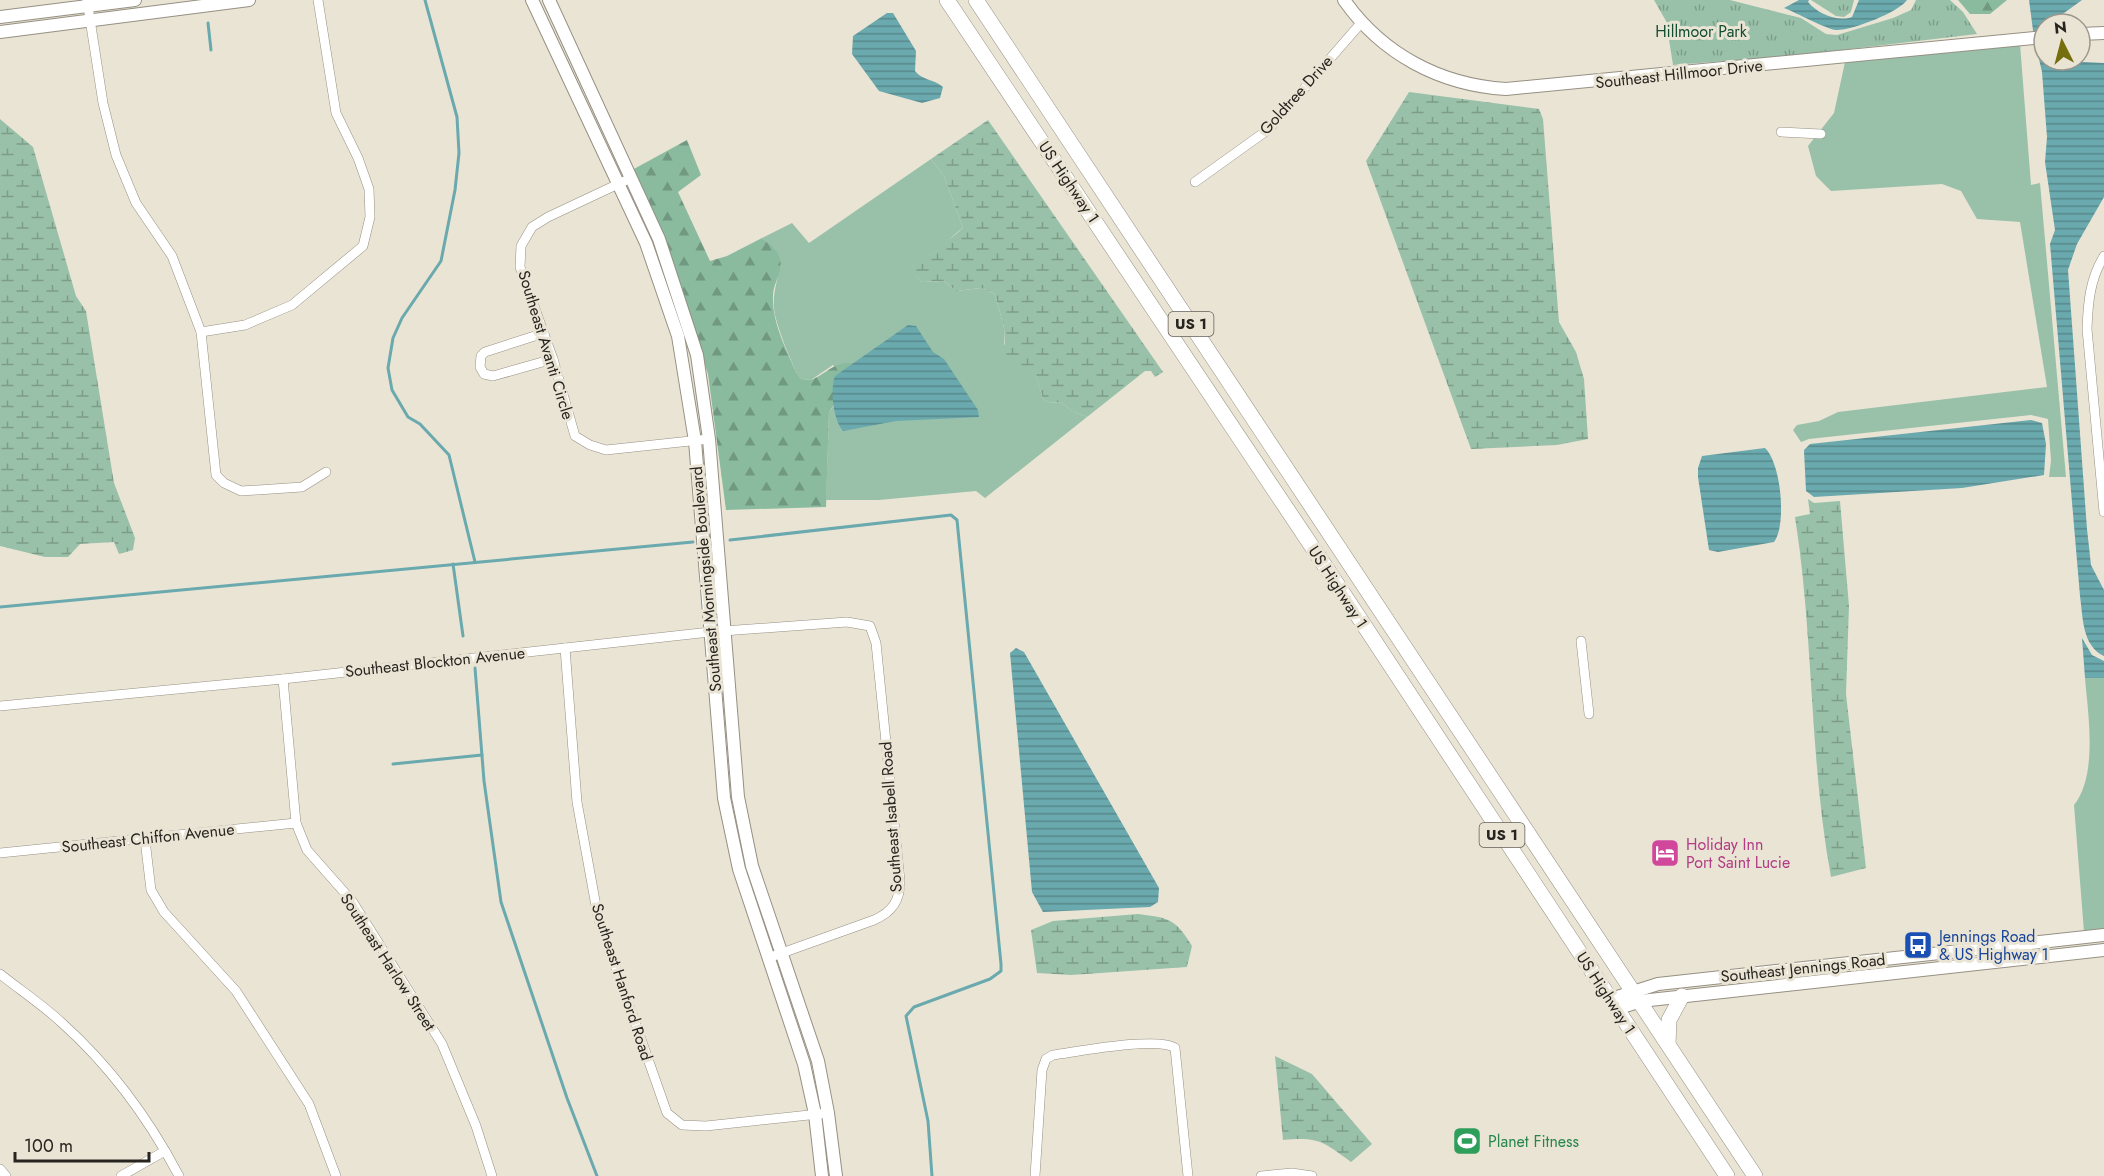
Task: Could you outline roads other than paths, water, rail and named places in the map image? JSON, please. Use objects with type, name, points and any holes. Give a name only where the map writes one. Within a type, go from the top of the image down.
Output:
[{"type":"main road","name":"US Highway 1","points":[[946,0],[1097,224],[1727,1176]]},
{"type":"main road","name":"US Highway 1","points":[[976,0],[1638,996],[1755,1176]]},
{"type":"main road","points":[[1077,194],[1100,208],[1114,208]]},
{"type":"main road","points":[[1097,224],[1110,222],[1129,231]]},
{"type":"main road","points":[[1370,636],[1392,647],[1406,649]]},
{"type":"main road","points":[[1393,672],[1409,672],[1429,682]]},
{"type":"main road","points":[[1668,1044],[1669,1020],[1682,996]]},
{"type":"street","points":[[0,17],[87,3],[135,0]]},
{"type":"street","points":[[0,32],[249,0]]},
{"type":"street","points":[[201,332],[245,325],[292,305],[363,246],[370,217],[369,189],[358,158],[336,113],[318,0]]},
{"type":"street","name":"Southeast Morningside Boulevard","points":[[532,0],[646,243],[671,312],[684,358],[695,441],[724,798],[739,869],[768,958],[793,1023],[815,1114],[822,1176]]},
{"type":"street","name":"Southeast Morningside Boulevard","points":[[549,0],[659,238],[684,308],[697,355],[710,439],[738,797],[752,866],[818,1061],[828,1113],[836,1176]]},
{"type":"street","name":"Southeast Hillmoor Drive","points":[[1344,0],[1362,23],[1391,50],[1433,73],[1472,85],[1514,89],[2032,38]]},
{"type":"street","points":[[87,3],[103,103],[116,155],[136,203],[172,256],[201,332],[216,475],[224,483],[241,491],[302,487],[326,472]]},
{"type":"street","name":"Goldtree Drive","points":[[1195,182],[1269,129],[1362,23]]},
{"type":"street","points":[[564,69],[578,64]]},
{"type":"street","points":[[1781,132],[1821,134]]},
{"type":"street","name":"Southeast Avanti Circle","points":[[631,178],[532,227],[521,246],[520,267],[553,360],[574,436],[590,446],[606,450],[710,439]]},
{"type":"street","points":[[2104,256],[2092,280],[2088,300],[2087,329],[2099,412],[2104,506]]},
{"type":"street","points":[[671,312],[684,308]]},
{"type":"street","points":[[544,333],[485,352],[481,356],[480,367],[484,374],[493,376],[553,360]]},
{"type":"street","name":"Southeast Blockton Avenue","points":[[0,706],[283,679],[710,632],[847,622],[870,626]]},
{"type":"street","name":"Southeast Isabell Road","points":[[768,958],[874,920],[890,911],[899,898],[900,881],[876,643],[870,626]]},
{"type":"street","points":[[1581,641],[1589,714]]},
{"type":"street","name":"Southeast Hanford Road","points":[[565,648],[577,802],[598,916],[667,1113],[682,1125],[706,1126],[828,1113]]},
{"type":"street","name":"Southeast Harlow Street","points":[[283,679],[296,823],[307,850],[352,901],[442,1044],[476,1126],[492,1176]]},
{"type":"street","name":"Southeast Chiffon Avenue","points":[[0,853],[296,823]]},
{"type":"street","points":[[145,840],[151,890],[164,912],[236,991],[297,1085],[309,1104],[336,1176]]},
{"type":"street","name":"Southeast Jennings Road","points":[[1613,1004],[1638,996],[1658,984],[2104,935]]},
{"type":"street","name":"Southeast Jennings Road","points":[[1638,996],[1682,996],[2104,950]]},
{"type":"street","points":[[0,974],[62,1023],[122,1085],[165,1150],[179,1176]]},
{"type":"street","points":[[1035,1176],[1042,1070],[1046,1059],[1053,1055],[1141,1044],[1169,1043],[1174,1048],[1188,1176]]},
{"type":"street","points":[[121,1176],[165,1150]]},
{"type":"street","points":[[0,1169],[6,1176]]},
{"type":"street","points":[[1261,1176],[1292,1173],[1312,1176]]},
{"type":"water","points":[[1799,0],[1809,0],[1812,6],[1834,18],[1846,18],[1852,17],[1859,0],[1907,0],[1895,10],[1874,20],[1836,30],[1784,8]]},
{"type":"water","points":[[2029,0],[2082,0],[2065,12],[2032,12],[2032,23]]},
{"type":"water","points":[[887,13],[893,13],[916,51],[915,71],[921,77],[943,87],[940,98],[922,103],[879,91],[852,54],[853,36]]},
{"type":"water","points":[[2092,62],[2104,63],[2104,197],[2077,244],[2068,270],[2091,565],[2104,590],[2104,656],[2091,645],[2088,638],[2080,596],[2050,244],[2055,230],[2045,162],[2047,137],[2042,72],[2092,72]]},
{"type":"water","points":[[908,325],[916,326],[933,352],[944,359],[978,410],[979,417],[896,421],[843,431],[833,404],[835,376]]},
{"type":"water","points":[[2031,420],[2042,423],[2046,444],[2044,475],[1962,488],[1814,497],[1806,491],[1804,450],[1810,444]]},
{"type":"water","points":[[1765,448],[1775,467],[1780,494],[1780,522],[1774,542],[1718,552],[1709,550],[1698,477],[1702,456]]},
{"type":"water","points":[[2082,638],[2092,655],[2104,661],[2104,678],[2085,678]]},
{"type":"water","points":[[1016,648],[1024,652],[1159,888],[1158,902],[1150,907],[1043,912],[1032,892],[1010,653]]},
{"type":"waterway","points":[[425,0],[457,117],[459,153],[455,190],[441,261],[402,318],[393,338],[388,368],[392,390],[408,417],[420,424],[449,455],[475,562]]},
{"type":"waterway","points":[[208,23],[211,50]]},
{"type":"waterway","points":[[730,540],[951,515],[957,520],[1001,971],[990,979],[914,1007],[906,1016],[928,1121],[932,1176]]},
{"type":"waterway","points":[[0,607],[693,542]]},
{"type":"waterway","points":[[453,564],[463,636]]},
{"type":"waterway","points":[[475,668],[484,781],[501,902],[567,1098],[597,1176]]},
{"type":"waterway","points":[[393,764],[482,755]]},
{"type":"place","name":"Holiday Inn Port Saint Lucie","points":[[1665,853]]},
{"type":"place","name":"Jennings Road & US Highway 1","points":[[1918,945]]},
{"type":"place","name":"Planet Fitness","points":[[1467,1141]]},
{"type":"park label","name":"Hillmoor Park","points":[[1701,31]]}]
